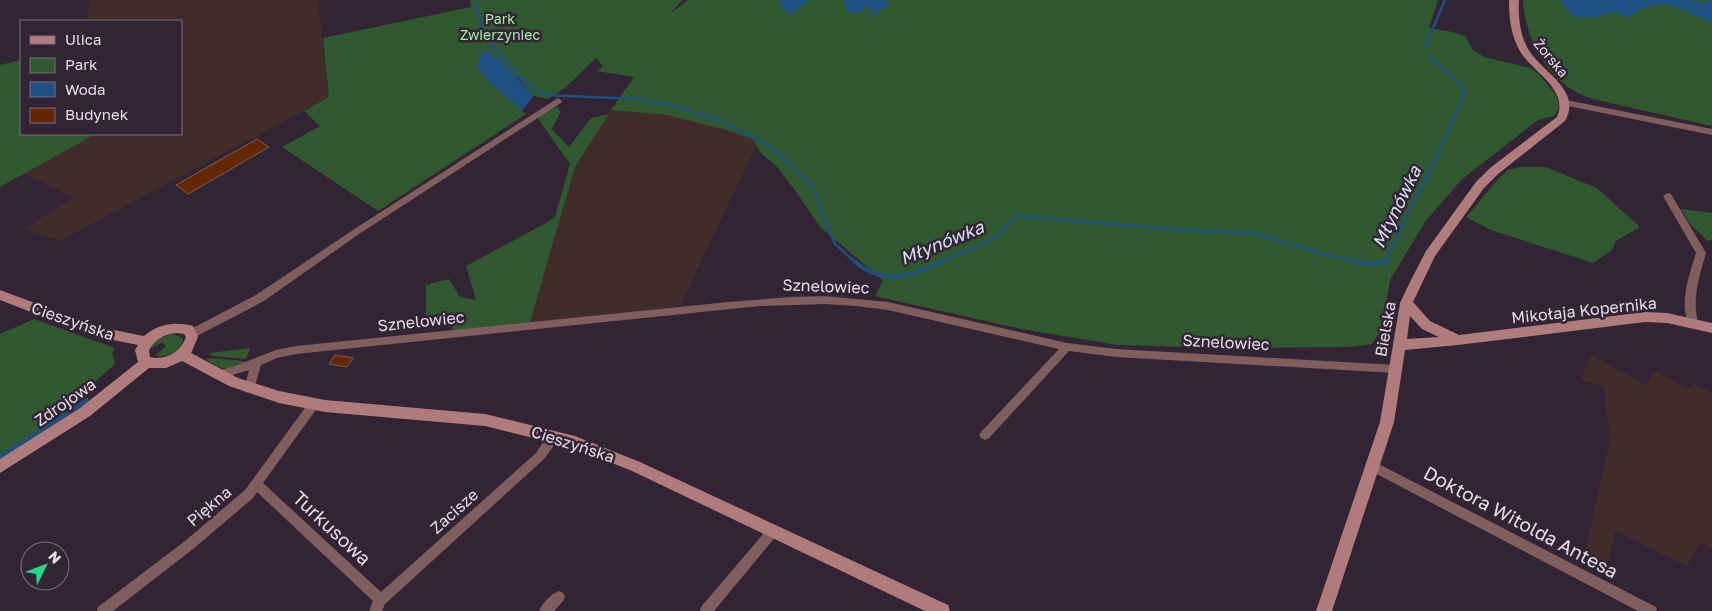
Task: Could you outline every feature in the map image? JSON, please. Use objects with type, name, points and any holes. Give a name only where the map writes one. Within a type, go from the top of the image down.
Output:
[{"type":"main road","name":"Żorska","points":[[1514,0],[1514,14],[1521,44],[1532,62],[1558,88],[1566,103]]},
{"type":"main road","name":"Bielska","points":[[1324,611],[1387,422],[1406,303],[1430,254],[1467,201],[1494,171],[1562,119],[1566,112],[1566,103]]},
{"type":"main road","name":"Cieszyńska","points":[[0,296],[93,331],[146,342]]},
{"type":"main road","points":[[1406,303],[1426,325],[1458,340]]},
{"type":"main road","name":"Mikołaja Kopernika","points":[[1399,345],[1458,340],[1645,317],[1667,318],[1712,328]]},
{"type":"main road","points":[[171,328],[186,329],[191,334],[190,344],[182,354],[163,363],[147,362],[142,354],[146,342],[158,333],[171,328]]},
{"type":"main road","name":"Cieszyńska","points":[[182,354],[218,376],[249,389],[314,404],[466,418],[505,424],[555,436],[594,449],[942,611]]},
{"type":"main road","name":"Zdrojowa","points":[[0,467],[84,412],[147,362]]},
{"type":"street","points":[[191,334],[256,301],[356,232],[558,101]]},
{"type":"street","points":[[1566,103],[1712,132]]},
{"type":"street","points":[[1668,196],[1701,253],[1689,294],[1688,309],[1693,323]]},
{"type":"street","name":"Sznelowiec","points":[[218,376],[239,370],[273,354],[298,350],[743,303],[828,299],[862,301],[888,306],[1067,347],[1116,353],[1355,365],[1396,369]]},
{"type":"street","points":[[985,435],[1067,347]]},
{"type":"street","points":[[249,389],[256,363]]},
{"type":"street","name":"Piękna","points":[[103,611],[189,545],[249,494],[314,404]]},
{"type":"street","name":"Zacisze","points":[[378,605],[540,456],[555,436]]},
{"type":"street","name":"Doktora Witolda Antesa","points":[[1373,466],[1652,611]]},
{"type":"street","name":"Turkusowa","points":[[257,485],[378,605]]},
{"type":"street","points":[[706,611],[773,532]]},
{"type":"street","points":[[545,611],[559,597]]},
{"type":"shaded area","points":[[90,0],[318,0],[329,97],[60,241],[24,229],[73,197],[23,173],[94,135],[182,135],[182,20],[87,20]]},
{"type":"shaded area","points":[[611,110],[667,115],[727,130],[752,139],[756,146],[680,306],[529,326],[575,167]]},
{"type":"shaded area","points":[[1591,355],[1646,385],[1655,371],[1689,389],[1693,384],[1712,393],[1712,549],[1701,542],[1687,566],[1615,531],[1606,574],[1583,563],[1610,440],[1604,387],[1581,380]]},
{"type":"green space","name":"Park Zwierzyniec","points":[[470,0],[682,0],[670,14],[688,0],[1438,0],[1429,28],[1465,36],[1472,49],[1484,57],[1530,68],[1539,74],[1556,95],[1559,104],[1554,116],[1538,120],[1461,180],[1425,222],[1390,280],[1382,329],[1372,344],[1349,347],[1224,348],[1118,345],[1021,329],[875,296],[883,280],[820,227],[777,167],[761,153],[752,139],[727,130],[667,115],[611,110],[634,77],[597,71],[603,66],[596,58],[566,87],[548,99],[534,96],[517,77],[488,81],[526,114],[378,211],[282,147],[320,126],[304,111],[329,97],[323,38],[471,7]]},
{"type":"green space","points":[[1523,0],[1712,0],[1712,126],[1593,99],[1578,93],[1565,84],[1543,61],[1529,32]]},
{"type":"green space","points":[[20,60],[20,135],[94,135],[0,187],[0,65]]},
{"type":"green space","points":[[556,107],[561,111],[552,129],[569,147],[591,118],[609,114],[575,167],[529,326],[451,332],[455,322],[426,321],[426,285],[449,279],[460,297],[476,300],[466,266],[555,217],[570,164],[537,117]]},
{"type":"green space","points":[[1521,167],[1546,167],[1597,188],[1640,227],[1616,241],[1612,250],[1593,263],[1491,230],[1466,217],[1500,177],[1508,170]]},
{"type":"green space","points":[[1681,209],[1712,213],[1712,240],[1708,241],[1691,225]]},
{"type":"green space","points":[[34,319],[115,348],[112,353],[115,364],[85,391],[64,418],[0,459],[0,334]]},
{"type":"green space","points":[[173,334],[181,337],[183,340],[179,348],[168,355],[155,356],[166,346],[162,342],[151,349],[157,340]]},
{"type":"green space","points":[[250,348],[246,359],[212,356],[209,353]]},
{"type":"green space","points":[[206,359],[243,361],[245,363],[229,368],[221,368]]},
{"type":"water","points":[[779,0],[810,0],[796,10],[794,14],[791,14],[784,10]]},
{"type":"water","points":[[843,0],[882,0],[891,3],[870,18],[867,17],[875,11],[865,7],[861,12],[852,14],[848,11]]},
{"type":"water","points":[[1560,0],[1686,0],[1707,3],[1708,0],[1712,0],[1712,23],[1679,8],[1664,4],[1642,8],[1632,16],[1627,17],[1614,12],[1597,17],[1580,18],[1570,14]]},
{"type":"water","points":[[484,49],[499,59],[534,96],[522,111],[488,81],[476,65]]},
{"type":"building","points":[[257,139],[269,147],[188,194],[176,185]]},
{"type":"building","points":[[335,355],[353,358],[347,367],[329,364]]},
{"type":"waterway","name":"Młynówka","points":[[475,0],[483,30],[494,48],[527,83],[544,95],[639,99],[674,106],[721,121],[771,147],[814,187],[825,222],[835,244],[856,263]]},
{"type":"waterway","name":"Młynówka","points":[[1425,47],[1445,0]]},
{"type":"waterway","name":"Młynówka","points":[[1384,262],[1416,196],[1429,174],[1465,92],[1462,86],[1429,56]]},
{"type":"waterway","name":"Młynówka","points":[[938,263],[995,238],[1017,216],[1194,231],[1254,233],[1321,254],[1362,263]]},
{"type":"waterway","name":"Młynówka","points":[[855,262],[876,274],[887,276],[908,274],[941,262]]},
{"type":"waterway","name":"Młynówka","points":[[1356,262],[1362,263]]},
{"type":"waterway","name":"Młynówka","points":[[1362,263],[1375,264],[1384,262]]},
{"type":"waterway","points":[[0,457],[87,400]]}]
